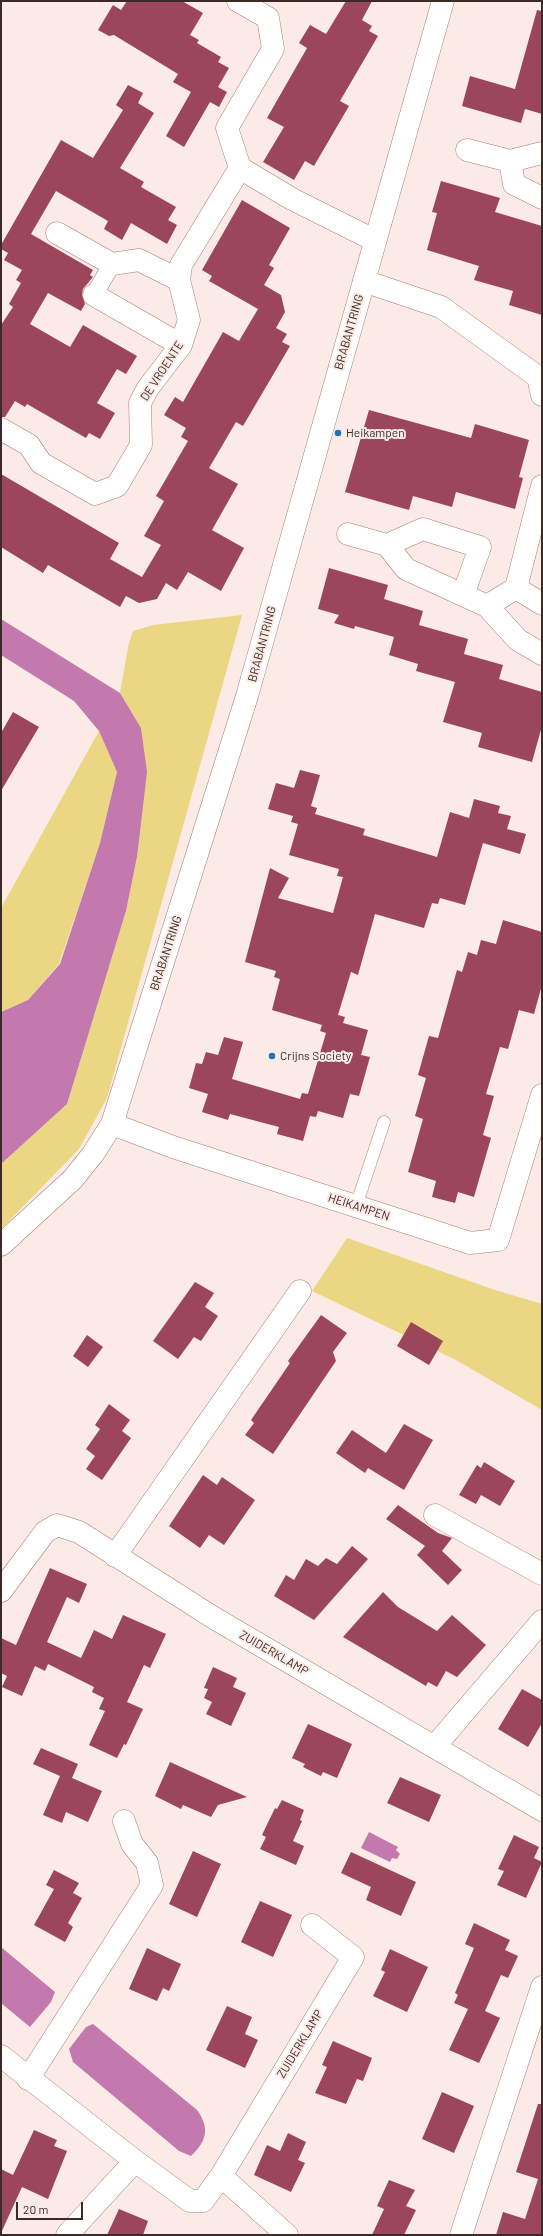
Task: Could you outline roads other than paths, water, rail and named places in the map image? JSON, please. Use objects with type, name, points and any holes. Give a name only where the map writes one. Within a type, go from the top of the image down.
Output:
[{"type":"street","points":[[238,1],[268,18],[273,50],[227,128],[240,168],[292,199],[374,240]]},
{"type":"street","name":"BRABANTRING","points":[[1,1245],[73,1178],[94,1154],[112,1124],[247,696],[364,281],[374,240],[444,1]]},
{"type":"street","points":[[467,150],[510,161],[542,153]]},
{"type":"street","points":[[510,161],[514,184],[542,198]]},
{"type":"street","name":"DE VROENTE","points":[[1,429],[29,445],[42,463],[95,494],[117,486],[141,445],[140,403],[148,388],[181,345],[189,320],[179,280],[181,265],[240,168]]},
{"type":"street","points":[[57,233],[112,264],[139,260],[179,280]]},
{"type":"street","points":[[112,264],[94,295],[181,345]]},
{"type":"street","points":[[364,281],[441,307],[541,382]]},
{"type":"street","points":[[487,606],[516,588],[542,486]]},
{"type":"street","points":[[348,534],[387,544],[423,529],[480,547],[462,595]]},
{"type":"street","points":[[387,544],[406,569],[487,606],[518,640],[542,654]]},
{"type":"street","points":[[516,588],[542,604]]},
{"type":"street","name":"HEIKAMPEN","points":[[112,1124],[173,1147],[470,1243],[498,1240],[537,1132],[542,1095]]},
{"type":"street","points":[[115,1556],[300,1291]]},
{"type":"street","points":[[435,1515],[542,1574]]},
{"type":"street","name":"ZUIDERKLAMP","points":[[1,1591],[45,1532],[57,1525],[79,1532],[214,1618],[542,1810]]},
{"type":"street","points":[[435,1746],[542,1621]]},
{"type":"street","points":[[28,2079],[152,1885],[147,1863],[132,1844],[124,1821]]},
{"type":"street","name":"ZUIDERKLAMP","points":[[1,2056],[28,2079],[190,2201],[203,2201],[221,2176],[353,1957],[312,1925]]},
{"type":"street","points":[[461,2235],[542,1987]]},
{"type":"street","points":[[67,2235],[135,2161]]},
{"type":"street","points":[[221,2176],[287,2235]]},
{"type":"lane","points":[[356,1206],[384,1122]]},
{"type":"place","name":"Heikampen","points":[[338,433]]},
{"type":"place","name":"Crijns Society","points":[[272,1056]]}]
